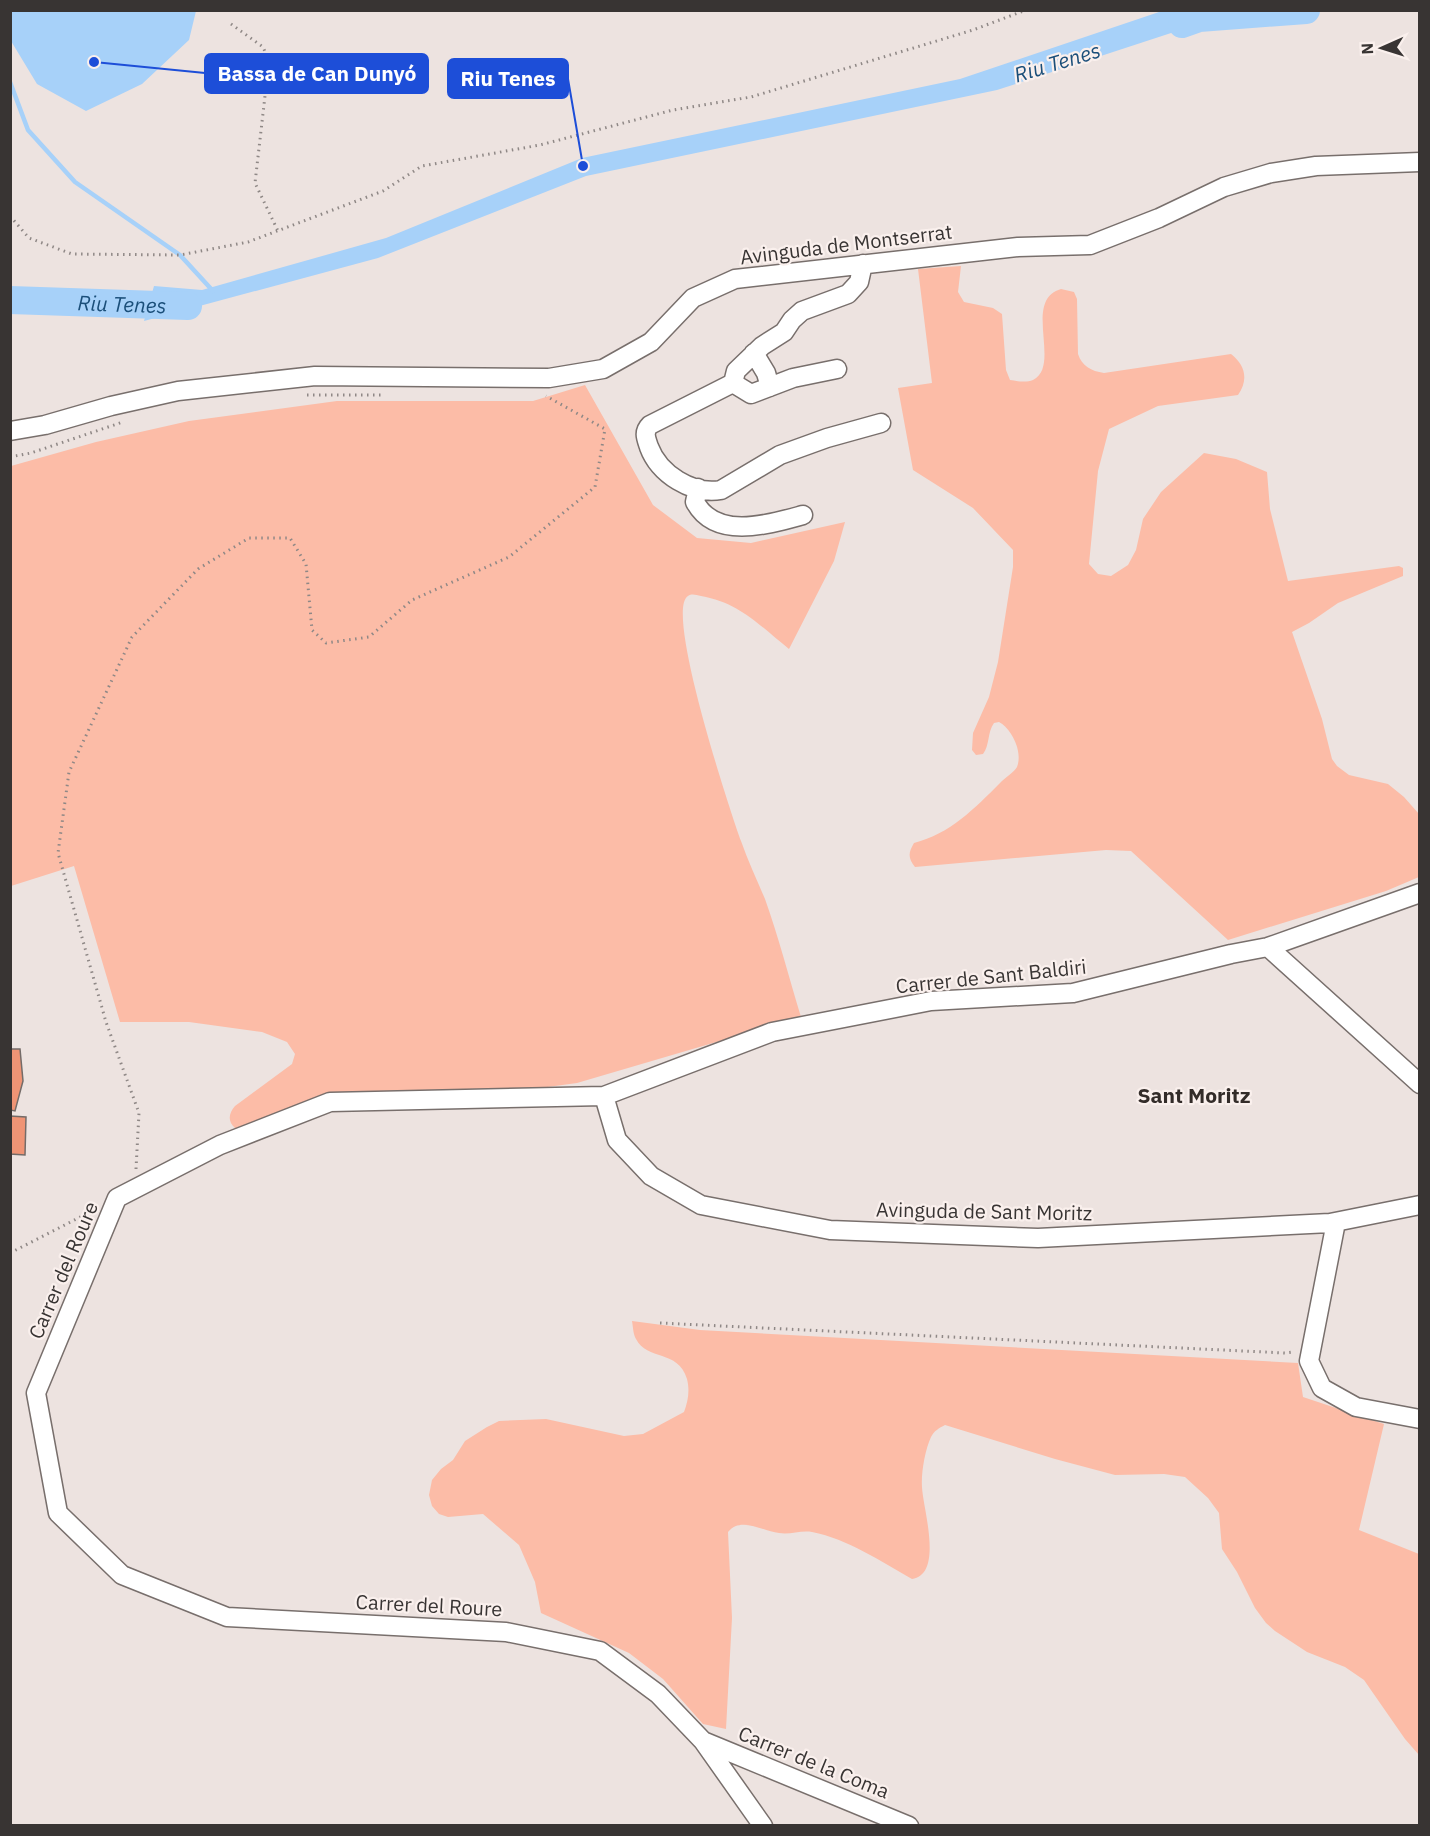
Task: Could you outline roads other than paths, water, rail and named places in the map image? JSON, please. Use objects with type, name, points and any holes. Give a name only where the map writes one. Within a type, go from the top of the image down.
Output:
[{"type":"street","name":"Avinguda de Montserrat","points":[[10,431],[45,425],[111,406],[178,391],[315,376],[549,378],[603,369],[651,342],[693,298],[735,279],[1018,247],[1090,245],[1159,218],[1224,187],[1271,173],[1316,166],[1419,162]]},
{"type":"street","points":[[863,264],[859,282],[848,294],[802,311],[778,337],[762,346],[736,370],[733,383],[646,428],[646,439],[658,464],[669,475],[698,488],[711,491],[721,490],[780,455],[827,438],[881,423]]},
{"type":"street","points":[[754,353],[763,367],[770,387]]},
{"type":"street","points":[[733,383],[751,394],[793,378],[837,369]]},
{"type":"street","points":[[698,488],[695,502],[699,510],[710,519],[730,526],[774,524],[803,515]]},
{"type":"street","name":"Carrer de Sant Baldiri","points":[[604,1096],[772,1032],[931,1001],[1072,993],[1268,947],[1419,893]]},
{"type":"street","points":[[1268,947],[1419,1084]]},
{"type":"street","name":"Carrer del Roure","points":[[604,1096],[330,1102],[220,1145],[117,1198],[36,1393],[58,1513],[122,1575],[227,1617],[506,1632],[600,1651],[658,1694],[703,1741],[763,1826]]},
{"type":"street","name":"Avinguda de Sant Moritz","points":[[604,1096],[617,1140],[651,1176],[701,1205],[830,1230],[1038,1238],[1336,1222],[1419,1205]]},
{"type":"street","points":[[1336,1222],[1309,1361],[1322,1388],[1356,1407],[1419,1419]]},
{"type":"street","name":"Carrer de la Coma","points":[[703,1741],[909,1826]]},
{"type":"water","points":[[11,10],[196,11],[189,40],[142,84],[86,111],[37,84],[11,41]]},
{"type":"water","points":[[1162,11],[1306,11],[1220,17],[997,90],[586,176],[378,258],[144,321],[154,286],[202,290],[386,238],[582,158],[960,79]]},
{"type":"waterway","name":"Riu Tenes","points":[[1182,24],[1199,18],[1306,10]]},
{"type":"waterway","points":[[10,82],[28,130],[75,182],[180,255],[213,291]]},
{"type":"waterway","name":"Riu Tenes","points":[[10,300],[188,306]]},
{"type":"place","name":"Bassa de Can Dunyó","points":[[94,62]]},
{"type":"place","name":"Riu Tenes","points":[[583,166]]},
{"type":"district","name":"Sant Moritz","points":[[1194,1095]]}]
